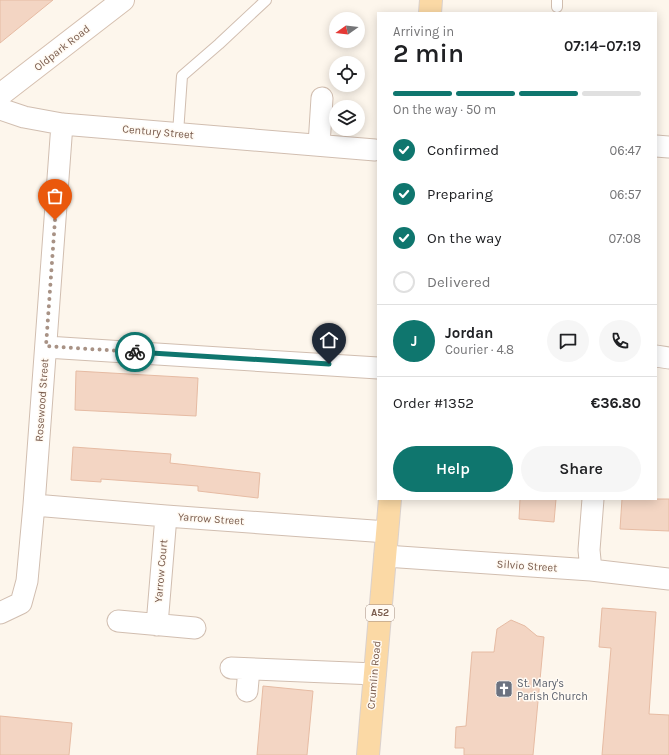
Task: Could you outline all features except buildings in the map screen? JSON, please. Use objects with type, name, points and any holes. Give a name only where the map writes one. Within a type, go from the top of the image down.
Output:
[{"type":"main road","name":"Oldpark Road","points":[[0,95],[123,0]]},
{"type":"main road","points":[[430,12],[431,0]]},
{"type":"main road","name":"Crumlin Road","points":[[368,755],[390,500]]},
{"type":"street","points":[[319,145],[322,98]]},
{"type":"street","name":"Century Street","points":[[0,109],[24,117],[62,124],[375,150]]},
{"type":"street","name":"Rosewood Street","points":[[0,613],[21,603],[27,580],[34,505],[62,124]]},
{"type":"street","points":[[657,146],[669,147]]},
{"type":"street","points":[[46,346],[377,368]]},
{"type":"street","points":[[657,356],[669,358]]},
{"type":"street","points":[[591,570],[589,550],[593,500]]},
{"type":"street","name":"Yarrow Street","points":[[34,505],[387,532]]},
{"type":"street","name":"Yarrow Court","points":[[157,625],[166,516]]},
{"type":"street","name":"Silvio Street","points":[[385,556],[591,570],[669,579]]},
{"type":"street","points":[[118,621],[195,628]]},
{"type":"street","points":[[247,691],[240,669],[375,674]]},
{"type":"lane","points":[[178,133],[182,76],[266,0]]},
{"type":"way so far","points":[[55,220],[46,346],[135,352]]},
{"type":"place","name":"St. Mary's Parish Church","points":[[504,689]]},
{"type":"route","points":[[135,352],[329,364]]}]
